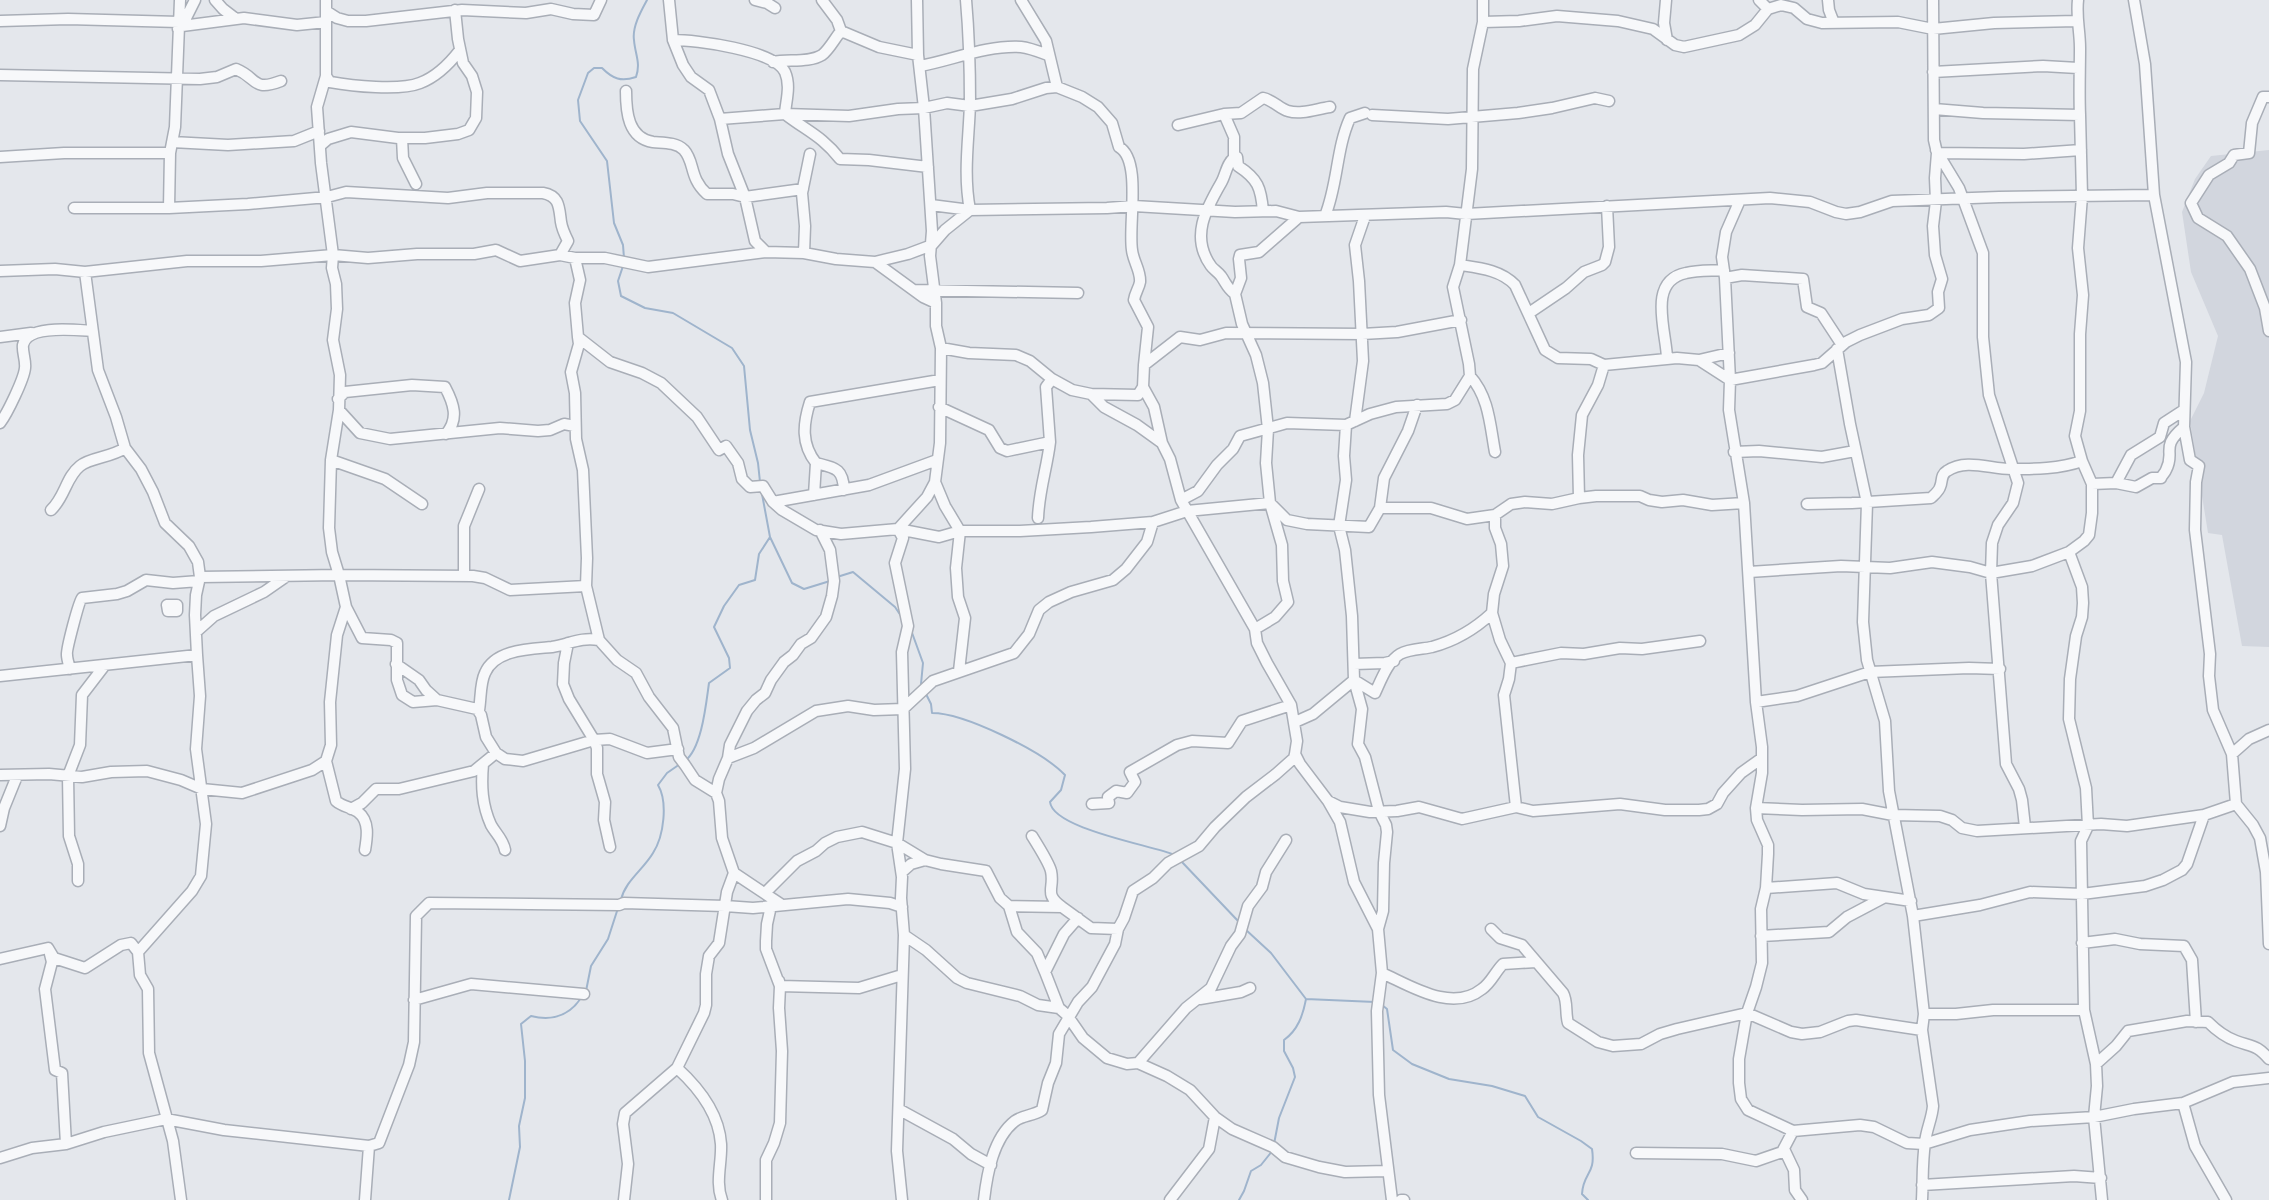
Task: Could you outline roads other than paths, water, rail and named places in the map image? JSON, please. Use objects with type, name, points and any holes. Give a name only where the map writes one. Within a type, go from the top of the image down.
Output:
[{"type":"street","points":[[169,208],[180,0]]},
{"type":"street","points":[[180,26],[195,0]]},
{"type":"street","points":[[215,0],[236,19]]},
{"type":"street","points":[[479,710],[437,700],[413,702],[402,695],[398,686],[395,641],[362,638],[346,608],[332,552],[329,528],[331,460],[339,405],[340,375],[333,340],[337,309],[336,284],[332,268],[333,255],[321,163],[317,107],[326,76],[326,11],[326,0],[326,11],[337,18],[348,21],[366,21],[455,10],[526,13],[551,9],[586,16],[594,15],[601,0]]},
{"type":"street","points":[[755,0],[776,8]]},
{"type":"street","points":[[822,0],[837,20],[840,32]]},
{"type":"street","points":[[898,529],[927,497],[935,482],[940,443],[941,348],[936,326],[936,303],[930,256],[931,205],[919,61],[917,0]]},
{"type":"street","points":[[966,0],[970,52],[967,144],[970,210]]},
{"type":"street","points":[[1021,0],[1046,41],[1058,87]]},
{"type":"street","points":[[1483,0],[1483,22],[1473,69],[1472,169],[1460,265],[1453,287],[1466,342],[1470,376],[1483,394],[1496,452]]},
{"type":"street","points":[[1666,0],[1664,23],[1667,40]]},
{"type":"street","points":[[1759,0],[1768,9]]},
{"type":"street","points":[[1828,0],[1834,23]]},
{"type":"street","points":[[1699,360],[1730,380],[1814,365],[1822,363],[1840,347],[1879,327],[1902,319],[1929,315],[1939,308],[1938,292],[1942,279],[1935,255],[1934,240],[1936,148],[1934,140],[1933,0]]},
{"type":"street","points":[[1749,572],[1786,568],[1890,568],[1932,562],[1970,567],[1991,573],[2032,566],[2069,552],[2089,535],[2092,484],[2075,436],[2080,411],[2080,334],[2083,295],[2078,248],[2082,196],[2078,0]]},
{"type":"street","points":[[2134,0],[2145,64],[2154,195],[2186,362],[2184,427],[2190,460],[2199,466],[2196,482],[2195,530],[2210,654],[2209,676],[2213,710],[2232,754],[2236,804],[2260,838],[2266,872],[2269,944]]},
{"type":"street","points":[[671,2],[673,40],[682,65],[692,77],[709,90],[720,119],[728,154],[745,197],[755,241],[766,252]]},
{"type":"street","points":[[1483,22],[1519,21],[1557,16],[1608,20],[1653,29],[1675,45],[1684,47],[1739,35],[1755,25],[1768,9],[1788,5],[1807,18],[1822,23],[1898,22],[1933,29],[1994,23],[2077,21]]},
{"type":"street","points":[[321,145],[328,139],[351,132],[402,138],[425,138],[458,134],[469,130],[474,124],[477,110],[477,92],[472,76],[463,63],[455,10]]},
{"type":"street","points":[[0,21],[68,19],[180,26],[236,19],[259,19],[297,25],[326,22]]},
{"type":"street","points":[[840,32],[919,61],[938,63],[970,52],[1022,47],[1048,55]]},
{"type":"street","points":[[773,62],[804,59],[822,54],[840,32]]},
{"type":"street","points":[[673,40],[696,40],[720,45],[749,52],[773,62],[784,70],[787,81],[789,91],[785,114]]},
{"type":"street","points":[[326,76],[330,82],[349,86],[420,84],[439,72],[460,50]]},
{"type":"street","points":[[1933,72],[2043,66],[2078,68]]},
{"type":"street","points":[[0,75],[176,80],[217,77],[236,69],[246,74],[254,83],[263,86],[281,81]]},
{"type":"street","points":[[720,119],[785,114],[849,116],[924,108],[947,103],[970,106],[1012,99],[1046,88],[1058,87],[1098,106],[1112,123],[1119,147],[1124,150],[1131,165],[1134,206],[1130,236],[1132,253],[1140,277],[1134,300],[1148,327],[1143,387],[1154,407],[1161,443],[1170,459],[1181,500],[1255,629],[1257,642],[1291,705],[1297,741],[1294,758],[1246,797],[1199,846],[1168,863],[1153,878],[1133,891],[1118,929],[1115,944],[1092,987],[1078,1002],[1059,1034],[1056,1063],[1048,1083],[1042,1110],[1035,1115],[1018,1119],[1010,1125],[999,1140],[984,1200]]},
{"type":"street","points":[[626,91],[626,108],[631,127],[639,137],[651,142],[667,143],[682,148],[687,155],[697,185],[707,194],[733,194],[745,197],[803,189]]},
{"type":"street","points":[[2269,97],[2264,97],[2252,123],[2249,153],[2234,155],[2229,163],[2209,175],[2191,203],[2198,218],[2227,236],[2250,269],[2265,308],[2269,331]]},
{"type":"street","points":[[1178,125],[1224,114],[1241,113],[1263,98],[1278,103],[1286,111],[1306,112],[1330,107]]},
{"type":"street","points":[[1325,216],[1334,189],[1344,133],[1350,118],[1368,114],[1448,119],[1552,108],[1595,98],[1610,101]]},
{"type":"street","points":[[1934,109],[1983,113],[2035,112],[2080,115]]},
{"type":"street","points":[[785,114],[806,126],[830,145],[840,159],[928,167]]},
{"type":"street","points":[[1224,114],[1233,137],[1234,158],[1230,161],[1222,182],[1205,210],[1200,235],[1203,251],[1227,288],[1235,294]]},
{"type":"street","points":[[0,157],[294,141],[319,131]]},
{"type":"street","points":[[402,138],[403,158],[416,184]]},
{"type":"street","points":[[1936,148],[2024,154],[2081,150]]},
{"type":"street","points":[[1936,148],[1963,199],[1970,224],[1983,253],[1983,337],[1989,395],[2018,483],[2017,492],[1998,525],[1992,543],[1991,573],[2006,764],[2019,789],[2025,827]]},
{"type":"street","points":[[804,253],[803,189],[810,154]]},
{"type":"street","points":[[1237,157],[1238,166],[1252,175],[1258,184],[1263,211]]},
{"type":"street","points":[[74,208],[169,208],[248,204],[327,197],[346,192],[448,198],[509,192],[551,194],[560,205],[562,230],[568,241],[560,255]]},
{"type":"street","points":[[931,205],[970,210],[1134,206],[1276,211],[1299,218],[1466,214],[1770,198],[1810,202],[1836,213],[1846,214],[1860,213],[1892,201],[2154,195]]},
{"type":"street","points":[[1740,200],[1726,232],[1722,257],[1729,353],[1729,410],[1734,452],[1744,502],[1756,702],[1762,758],[1756,808],[1757,820],[1767,845],[1766,888],[1761,909],[1762,963],[1747,1013],[1739,1059],[1741,1099],[1748,1110],[1793,1131],[1860,1125],[1874,1127],[1907,1143],[1924,1144],[1970,1130],[2031,1121],[2094,1117],[2183,1103],[2233,1083],[2269,1078]]},
{"type":"street","points":[[1529,313],[1566,288],[1584,272],[1605,262],[1609,247],[1607,206]]},
{"type":"street","points":[[0,271],[55,269],[85,272],[187,261],[261,261],[333,255],[368,258],[417,254],[474,254],[496,250],[520,261],[560,255],[575,258],[605,258],[648,267],[766,252],[804,253],[836,259],[875,262],[932,245],[945,230],[970,210]]},
{"type":"street","points":[[1365,216],[1355,245],[1363,361],[1344,456],[1346,480],[1339,526],[1346,550],[1352,616],[1354,680],[1362,709],[1358,744],[1365,757],[1387,832],[1383,911],[1378,929],[1382,973],[1377,1011],[1379,1095],[1386,1171],[1392,1200]]},
{"type":"street","points":[[1255,629],[1275,617],[1288,602],[1282,545],[1270,503],[1266,463],[1268,429],[1263,382],[1256,355],[1245,334],[1235,294],[1241,278],[1239,256],[1260,252],[1299,218]]},
{"type":"street","points":[[575,258],[580,280],[575,303],[579,344],[571,372],[575,393],[576,439],[583,470],[586,586],[595,627],[599,640],[617,660],[636,673],[649,697],[673,728],[681,757],[695,780],[716,793]]},
{"type":"street","points":[[875,262],[936,303]]},
{"type":"street","points":[[1460,265],[1482,268],[1509,278],[1515,285],[1545,350],[1558,358],[1591,359],[1604,365],[1699,360],[1729,353]]},
{"type":"street","points":[[85,272],[98,370],[116,417],[124,448],[141,469],[165,523],[195,554],[199,579],[196,595],[196,632],[200,696],[196,749],[206,824],[201,876],[192,891],[138,952]]},
{"type":"street","points":[[1667,360],[1661,310],[1662,296],[1677,276],[1686,273],[1803,279],[1807,307],[1821,313],[1840,347],[1855,451],[1867,502],[1863,567],[1863,622],[1870,672],[1885,721],[1890,791],[1913,916],[1924,1014],[1922,1030],[1933,1106],[1924,1144],[1922,1200]]},
{"type":"street","points":[[914,290],[1078,293]]},
{"type":"street","points":[[1144,365],[1180,337],[1200,340],[1226,333],[1397,332],[1461,320]]},
{"type":"street","points":[[0,337],[50,330],[92,331]]},
{"type":"street","points":[[0,423],[6,415],[25,370],[23,345],[31,333]]},
{"type":"street","points":[[578,337],[610,362],[642,373],[661,383],[697,417],[719,450],[726,446],[738,463],[742,479],[750,487],[764,486],[773,502],[814,529],[841,534],[898,529],[939,537],[960,531],[1020,531],[1153,522],[1187,511],[1270,503]]},
{"type":"street","points":[[941,348],[969,353],[1016,355],[1030,361],[1052,379],[1072,390],[1091,394],[1137,395],[1143,387]]},
{"type":"street","points":[[1579,498],[1578,455],[1582,415],[1598,385],[1604,365]]},
{"type":"street","points":[[1181,500],[1197,491],[1216,465],[1233,449],[1240,436],[1287,423],[1351,423],[1396,407],[1441,405],[1455,400],[1470,376]]},
{"type":"street","points":[[1038,518],[1039,496],[1050,442],[1046,387],[1052,379]]},
{"type":"street","points":[[814,495],[816,463],[805,446],[805,417],[810,402],[836,396],[882,392],[940,380]]},
{"type":"street","points":[[339,405],[345,392],[412,384],[445,387],[452,399],[455,412],[453,426],[446,434]]},
{"type":"street","points":[[1091,394],[1104,407],[1137,425],[1161,443]]},
{"type":"street","points":[[339,405],[360,434],[390,439],[500,428],[550,430],[564,424],[575,426]]},
{"type":"street","points":[[1270,503],[1287,520],[1370,527],[1380,508],[1384,478],[1408,430],[1417,405]]},
{"type":"street","points":[[939,407],[989,430],[1000,448],[1007,452],[1050,442]]},
{"type":"street","points":[[2116,483],[2131,454],[2160,437],[2164,423],[2184,410]]},
{"type":"street","points":[[2092,484],[2116,483],[2136,486],[2152,478],[2161,478],[2167,469],[2169,444],[2173,436],[2184,427]]},
{"type":"street","points":[[51,510],[63,496],[72,474],[80,466],[114,455],[124,448]]},
{"type":"street","points":[[1734,452],[1759,451],[1822,457],[1855,451]]},
{"type":"street","points":[[331,460],[385,479],[422,504]]},
{"type":"street","points":[[773,502],[869,485],[937,460]]},
{"type":"street","points":[[1807,504],[1931,498],[1940,489],[1942,475],[1945,471],[1965,464],[2012,469],[2068,466],[2082,461]]},
{"type":"street","points":[[816,463],[836,468],[844,477],[844,490]]},
{"type":"street","points":[[935,482],[945,506],[960,531],[956,568],[958,597],[965,618],[958,671]]},
{"type":"street","points":[[464,576],[464,526],[478,489]]},
{"type":"street","points":[[1380,508],[1431,508],[1467,519],[1495,515],[1511,504],[1525,502],[1552,504],[1579,498],[1640,495],[1649,500],[1662,502],[1683,500],[1712,505],[1744,502]]},
{"type":"street","points":[[1495,515],[1495,528],[1501,544],[1503,566],[1494,594],[1492,613],[1500,640],[1511,663],[1504,695],[1516,807]]},
{"type":"street","points":[[728,758],[754,748],[816,711],[848,706],[874,710],[903,709],[933,681],[1014,653],[1029,634],[1039,610],[1049,602],[1071,592],[1113,580],[1126,568],[1147,542],[1153,522]]},
{"type":"street","points":[[898,529],[903,538],[896,563],[908,626],[902,652],[905,769],[897,843],[902,872],[904,935],[897,1151],[902,1200]]},
{"type":"street","points":[[624,1200],[628,1170],[623,1124],[625,1113],[677,1068],[706,1005],[706,974],[709,956],[719,943],[725,906],[734,873],[722,838],[719,801],[716,793],[730,745],[747,711],[765,693],[784,662],[821,626],[832,596],[833,564],[829,548],[820,530]]},
{"type":"street","points":[[2069,552],[2082,587],[2083,603],[2070,678],[2069,719],[2086,788],[2088,826],[2081,841],[2084,1010],[2096,1064],[2097,1086],[2094,1117],[2102,1200]]},
{"type":"street","points":[[70,669],[67,647],[82,598],[127,591],[146,580],[173,584],[199,579],[339,574],[480,576],[510,590],[586,586]]},
{"type":"street","points":[[196,632],[214,616],[264,592],[287,576]]},
{"type":"street","points":[[346,608],[337,635],[330,702],[331,745],[326,761],[336,801],[358,812],[365,824],[368,831],[365,850]]},
{"type":"street","points":[[1354,680],[1375,693],[1386,670],[1400,654],[1436,646],[1480,624],[1492,613]]},
{"type":"street","points":[[586,638],[595,627]]},
{"type":"street","points":[[599,640],[586,638],[512,653],[495,661],[485,672],[479,710],[486,737],[495,753],[505,759],[523,761],[594,740],[620,742],[647,753],[681,757]]},
{"type":"street","points":[[1511,663],[1561,653],[1584,654],[1620,648],[1642,649],[1700,641]]},
{"type":"street","points":[[568,642],[564,663],[565,692],[594,740],[598,754],[597,778],[605,802],[604,820],[610,847]]},
{"type":"street","points":[[0,676],[197,655]]},
{"type":"street","points":[[1354,664],[1394,661]]},
{"type":"street","points":[[396,664],[419,681],[437,700]]},
{"type":"street","points":[[78,881],[78,864],[69,836],[68,776],[80,745],[82,695],[105,665]]},
{"type":"street","points":[[1756,702],[1797,696],[1870,672],[2000,669]]},
{"type":"street","points":[[1295,722],[1313,714],[1354,680]]},
{"type":"street","points":[[1092,804],[1109,803],[1108,797],[1116,791],[1127,793],[1135,782],[1130,772],[1164,752],[1192,741],[1228,743],[1242,721],[1291,705]]},
{"type":"street","points":[[2232,754],[2249,739],[2269,730]]},
{"type":"street","points":[[351,809],[362,803],[376,789],[404,788],[474,771],[495,753]]},
{"type":"street","points":[[1295,754],[1340,822],[1354,882],[1378,929]]},
{"type":"street","points":[[1328,801],[1340,807],[1379,811],[1419,807],[1462,819],[1516,807],[1533,811],[1620,804],[1665,810],[1708,809],[1717,804],[1741,773],[1762,758]]},
{"type":"street","points":[[0,776],[49,774],[82,777],[111,772],[147,771],[181,780],[202,789],[242,794],[312,770],[326,761]]},
{"type":"street","points":[[483,764],[482,796],[492,828],[502,839],[505,850]]},
{"type":"street","points":[[0,826],[4,808],[17,776]]},
{"type":"street","points":[[1756,808],[1862,809],[1893,814],[1940,816],[1952,820],[1962,828],[1977,831],[2101,824],[2127,826],[2204,815],[2236,804]]},
{"type":"street","points":[[1913,916],[2030,892],[2082,894],[2145,886],[2163,880],[2182,870],[2192,854],[2204,815]]},
{"type":"street","points":[[2073,826],[2081,841]]},
{"type":"street","points":[[765,893],[797,861],[816,851],[825,843],[837,837],[862,832],[897,843],[926,860],[986,871],[1000,898],[1009,906],[1017,932],[1037,953],[1059,1008],[1083,1038],[1107,1058],[1127,1064],[1138,1063],[1167,1076],[1190,1090],[1215,1117],[1232,1129],[1273,1147],[1285,1157],[1345,1172],[1386,1171]]},
{"type":"street","points":[[1032,836],[1051,868],[1053,900],[1091,928],[1118,929]]},
{"type":"street","points":[[1138,1063],[1186,1008],[1214,985],[1220,968],[1240,934],[1248,906],[1262,887],[1266,872],[1286,840]]},
{"type":"street","points":[[902,872],[910,864],[926,860]]},
{"type":"street","points":[[734,873],[765,893],[777,905]]},
{"type":"street","points":[[1766,888],[1837,883],[1864,894],[1911,902]]},
{"type":"street","points":[[1761,936],[1829,932],[1847,917],[1883,898]]},
{"type":"street","points":[[0,1158],[32,1148],[66,1144],[104,1132],[166,1119],[224,1130],[369,1146],[379,1143],[409,1065],[414,1042],[416,916],[429,903],[741,908],[848,899],[890,903],[902,907]]},
{"type":"street","points":[[777,905],[767,924],[766,950],[780,986]]},
{"type":"street","points":[[1009,906],[1062,906]]},
{"type":"street","points":[[1046,972],[1064,934],[1078,918]]},
{"type":"street","points":[[1491,929],[1500,938],[1522,945],[1563,993],[1569,1023],[1605,1045],[1641,1044],[1660,1034],[1677,1029],[1747,1013],[1802,1034],[1820,1032],[1856,1020],[1922,1030]]},
{"type":"street","points":[[904,935],[926,950],[957,978],[967,983],[1020,996],[1038,1005],[1059,1008]]},
{"type":"street","points":[[2082,943],[2115,939],[2140,944],[2184,946],[2192,960],[2196,1022]]},
{"type":"street","points":[[48,948],[54,958],[85,968],[122,945],[131,943],[138,952],[140,975],[148,989],[149,1053],[173,1141],[181,1200]]},
{"type":"street","points":[[0,959],[48,948]]},
{"type":"street","points":[[48,948],[52,962],[45,989],[55,1070],[62,1073],[66,1144]]},
{"type":"street","points":[[766,1200],[766,1160],[780,1123],[782,1051],[778,1008],[780,986],[768,953]]},
{"type":"street","points":[[1382,973],[1427,994],[1455,999],[1471,996],[1487,985],[1503,964],[1536,962]]},
{"type":"street","points":[[780,986],[859,988],[903,975]]},
{"type":"street","points":[[414,1000],[471,984],[584,994]]},
{"type":"street","points":[[1379,996],[1396,985],[1407,984]]},
{"type":"street","points":[[1196,999],[1241,992],[1250,988]]},
{"type":"street","points":[[1924,1014],[1956,1014],[1993,1010],[2084,1010]]},
{"type":"street","points":[[2096,1064],[2116,1047],[2128,1031],[2196,1022],[2208,1022],[2235,1041],[2259,1047],[2269,1059]]},
{"type":"street","points":[[677,1068],[703,1096],[716,1123],[721,1144],[719,1191],[723,1200]]},
{"type":"street","points":[[2183,1103],[2195,1146],[2226,1200]]},
{"type":"street","points":[[900,1110],[953,1139],[971,1154],[991,1165]]},
{"type":"street","points":[[1170,1200],[1209,1149],[1215,1117]]},
{"type":"street","points":[[1636,1153],[1722,1154],[1756,1161],[1776,1155],[1784,1149],[1793,1131]]},
{"type":"street","points":[[365,1200],[369,1146]]},
{"type":"street","points":[[1784,1149],[1794,1170],[1795,1190],[1802,1200]]},
{"type":"street","points":[[1922,1185],[2074,1176],[2101,1178]]},
{"type":"waterway","points":[[624,258],[623,245],[614,223],[607,161],[580,121],[578,100],[588,73],[594,68],[602,68],[618,78],[636,77],[638,63],[634,30],[647,0]]},
{"type":"waterway","points":[[623,266],[618,281],[621,296],[645,308],[673,313],[732,348],[744,366],[750,430],[760,482]]},
{"type":"waterway","points":[[762,494],[770,537],[792,583],[804,589],[830,581]]},
{"type":"waterway","points":[[685,761],[696,746],[705,713],[709,683],[730,668],[729,658],[714,627],[724,606],[739,585],[755,580],[759,554],[770,537]]},
{"type":"waterway","points":[[837,577],[853,572],[895,607],[901,616]]},
{"type":"waterway","points":[[911,630],[923,663],[922,687]]},
{"type":"waterway","points":[[925,692],[931,704],[932,713],[963,719],[982,726],[1021,745],[1054,765],[1065,775],[1061,790],[1050,802],[1055,812],[1067,820],[1105,835],[1175,855]]},
{"type":"waterway","points":[[621,900],[626,887],[649,859],[660,838],[664,810],[658,785],[667,773],[680,764]]},
{"type":"waterway","points":[[1181,861],[1239,922]]},
{"type":"waterway","points":[[586,991],[591,966],[608,939],[618,908]]},
{"type":"waterway","points":[[1245,929],[1271,953],[1306,999],[1299,1022],[1284,1040],[1284,1051],[1295,1077],[1279,1118],[1274,1144]]},
{"type":"waterway","points":[[509,1200],[520,1147],[519,1126],[525,1098],[525,1061],[521,1024],[531,1016],[546,1018],[559,1016],[571,1009],[581,998]]},
{"type":"waterway","points":[[1306,999],[1375,1002]]},
{"type":"waterway","points":[[1382,1005],[1387,1009],[1393,1050],[1412,1064],[1449,1079],[1492,1086],[1525,1096],[1538,1117],[1592,1149],[1591,1169],[1582,1194],[1588,1200]]},
{"type":"waterway","points":[[1239,1200],[1251,1171],[1261,1165],[1273,1150]]}]
